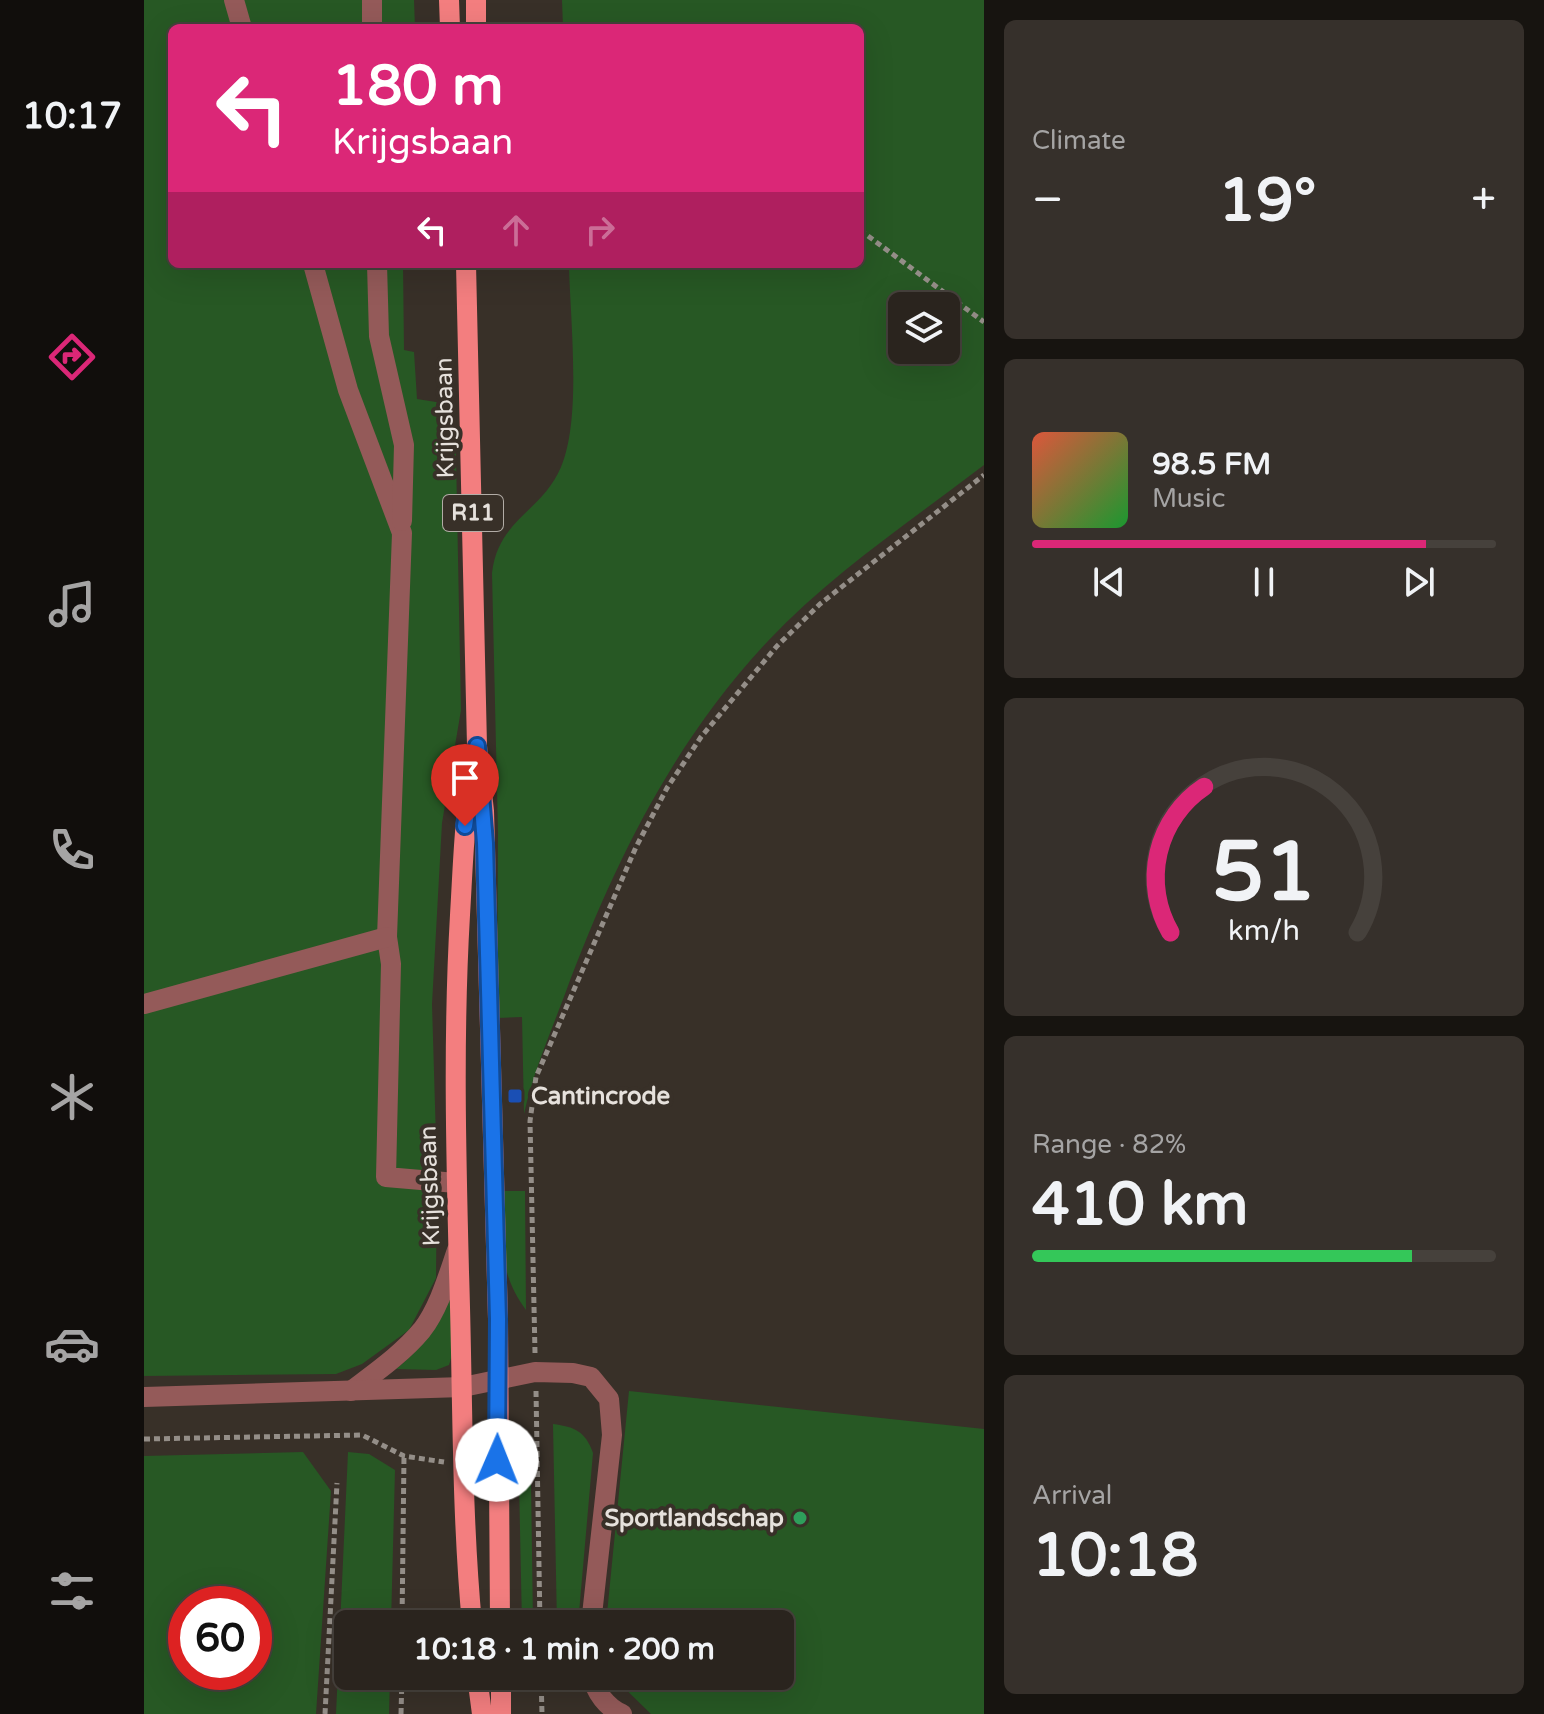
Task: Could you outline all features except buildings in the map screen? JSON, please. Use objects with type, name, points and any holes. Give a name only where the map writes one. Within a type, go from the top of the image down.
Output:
[{"type":"main road","points":[[449,0],[450,24]]},
{"type":"main road","points":[[476,0],[476,24]]},
{"type":"main road","name":"Krijgsbaan","points":[[468,269],[477,746],[484,827],[498,1379],[500,1610]]},
{"type":"main road","name":"Krijgsbaan","points":[[471,1610],[462,1461],[454,1009],[467,803],[477,746]]},
{"type":"main road","points":[[479,1690],[482,1714]]},
{"type":"main road","points":[[501,1690],[501,1714]]},
{"type":"street","points":[[234,0],[241,24]]},
{"type":"street","points":[[372,0],[372,24]]},
{"type":"street","points":[[314,268],[348,390],[402,533]]},
{"type":"street","points":[[377,268],[379,336],[404,445],[387,937],[391,964],[386,1177],[456,1183]]},
{"type":"street","points":[[144,1004],[387,937]]},
{"type":"street","points":[[351,1391],[384,1366],[423,1328],[443,1289],[458,1246]]},
{"type":"street","points":[[144,1397],[463,1387],[535,1372],[591,1377],[609,1399],[612,1435],[593,1610]]},
{"type":"street","points":[[597,1690],[604,1700],[622,1714]]},
{"type":"path","points":[[864,233],[984,322]]},
{"type":"path","points":[[540,1610],[530,1121],[536,1077],[636,847],[667,788],[701,737],[777,646],[830,596],[984,475]]},
{"type":"path","points":[[144,1439],[362,1435],[404,1456],[439,1463],[462,1461]]},
{"type":"path","points":[[402,1610],[404,1456]]},
{"type":"path","points":[[497,1460],[536,1458]]},
{"type":"path","points":[[325,1714],[337,1483]]},
{"type":"path","points":[[401,1714],[402,1690]]},
{"type":"path","points":[[541,1690],[542,1714]]},
{"type":"green space","points":[[144,0],[414,0],[415,24],[168,24],[168,268],[403,268],[404,350],[414,352],[417,399],[455,405],[461,710],[442,823],[432,1004],[437,1173],[436,1278],[409,1330],[362,1364],[336,1374],[144,1376]]},
{"type":"green space","points":[[562,0],[984,0],[984,465],[872,549],[792,616],[734,680],[703,721],[675,763],[625,852],[542,1054],[524,1114],[522,1017],[497,1018],[498,833],[492,573],[503,540],[543,495],[561,467],[567,446],[573,396],[569,268],[864,268],[864,24],[563,24]]},
{"type":"green space","points":[[501,1191],[525,1191],[526,1310],[510,1281],[503,1253]]},
{"type":"green space","points":[[448,1301],[451,1301],[452,1355],[449,1365],[436,1370],[396,1369],[427,1338]]},
{"type":"green space","name":"Sportlandschap","points":[[629,1391],[984,1429],[984,1714],[651,1714],[626,1690],[794,1690],[794,1610],[607,1610]]},
{"type":"green space","points":[[553,1424],[578,1431],[593,1453],[579,1610],[557,1610]]},
{"type":"green space","points":[[303,1452],[331,1491],[316,1714],[144,1714],[144,1456]]},
{"type":"green space","points":[[348,1452],[369,1454],[395,1470],[391,1610],[341,1610]]},
{"type":"green space","points":[[519,1481],[531,1482],[533,1610],[522,1610]]},
{"type":"green space","points":[[337,1690],[390,1690],[389,1714],[336,1714]]},
{"type":"place","name":"Cantincrode","points":[[515,1096]]},
{"type":"place","name":"Sportlandschap","points":[[800,1518]]},
{"type":"route","points":[[465,826],[477,746],[485,843],[498,1319],[497,1460]]}]
